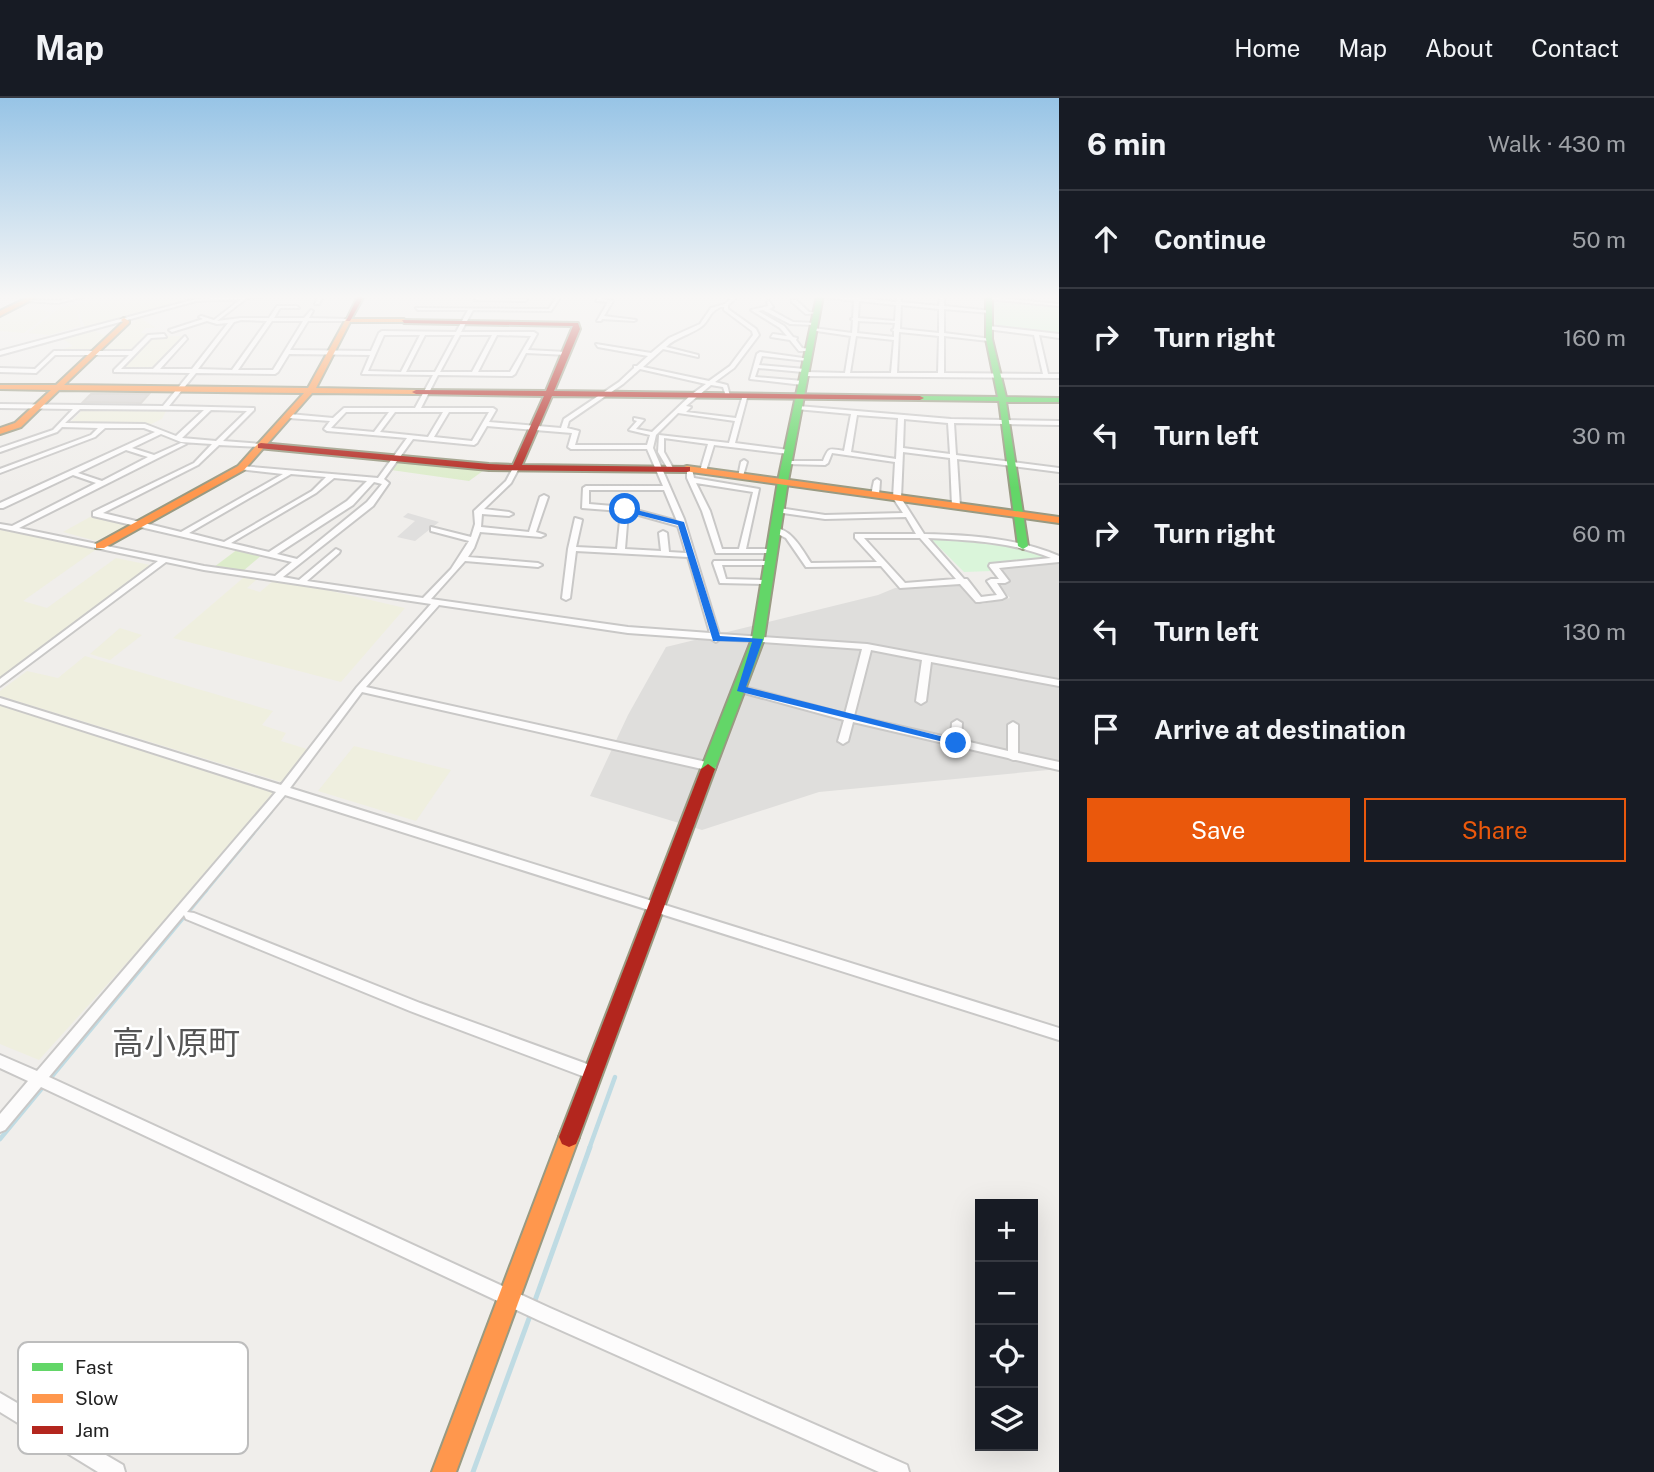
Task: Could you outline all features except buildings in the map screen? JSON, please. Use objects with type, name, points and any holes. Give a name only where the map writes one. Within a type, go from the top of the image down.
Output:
[{"type":"street","points":[[0,370],[36,370],[46,360]]},
{"type":"street","points":[[0,432],[18,425],[86,360]]},
{"type":"street","points":[[126,360],[116,371],[275,372],[282,360]]},
{"type":"street","points":[[155,371],[165,360]]},
{"type":"street","points":[[165,408],[202,360]]},
{"type":"street","points":[[234,372],[242,360]]},
{"type":"street","points":[[100,546],[241,468],[311,390],[328,360]]},
{"type":"street","points":[[370,360],[364,373],[512,374],[520,360]]},
{"type":"street","points":[[403,373],[409,360]]},
{"type":"street","points":[[417,410],[444,360]]},
{"type":"street","points":[[474,374],[481,360]]},
{"type":"street","points":[[426,599],[463,559],[477,530],[478,511],[509,482],[563,360]]},
{"type":"street","points":[[563,430],[566,420],[627,378],[645,360]]},
{"type":"street","points":[[737,360],[732,367],[710,382],[681,413],[738,419]]},
{"type":"street","points":[[758,360],[752,378],[847,375],[1059,376]]},
{"type":"street","points":[[772,360],[804,377],[854,412],[951,421],[1059,423]]},
{"type":"street","points":[[802,360],[804,377]]},
{"type":"street","points":[[444,1472],[516,1299],[593,1073],[758,639],[805,360]]},
{"type":"street","points":[[847,375],[850,360]]},
{"type":"street","points":[[894,360],[894,375]]},
{"type":"street","points":[[940,360],[941,375]]},
{"type":"street","points":[[995,360],[1023,546]]},
{"type":"street","points":[[1042,360],[1046,376]]},
{"type":"street","points":[[756,366],[804,377],[1002,399],[1059,400]]},
{"type":"street","points":[[636,367],[725,386],[728,395]]},
{"type":"street","points":[[0,387],[746,395],[804,377]]},
{"type":"street","points":[[664,469],[650,447],[653,434],[697,395]]},
{"type":"street","points":[[731,444],[746,395]]},
{"type":"street","points":[[0,406],[252,409],[196,464],[96,514],[297,561]]},
{"type":"street","points":[[0,450],[55,431],[78,407]]},
{"type":"street","points":[[15,527],[154,457],[180,441],[211,408]]},
{"type":"street","points":[[344,410],[393,410],[417,410],[493,410],[474,443],[327,429],[344,410]]},
{"type":"street","points":[[375,434],[393,410]]},
{"type":"street","points":[[430,439],[447,410]]},
{"type":"street","points":[[847,454],[854,412]]},
{"type":"street","points":[[686,424],[689,414]]},
{"type":"street","points":[[289,416],[334,420]]},
{"type":"street","points":[[901,418],[898,498],[906,515],[921,535],[979,600],[1002,597],[991,581],[1005,581],[993,566],[1059,559]]},
{"type":"street","points":[[636,419],[642,420],[632,429],[653,434]]},
{"type":"street","points":[[951,421],[957,506]]},
{"type":"street","points":[[485,424],[576,431],[571,447],[650,447]]},
{"type":"street","points":[[60,425],[145,426],[180,441],[516,468],[664,469],[694,473],[757,489],[742,551]]},
{"type":"street","points":[[0,471],[93,436],[103,426]]},
{"type":"street","points":[[0,506],[160,432]]},
{"type":"street","points":[[716,639],[681,524],[667,488],[661,452],[662,436],[731,444],[788,458],[825,463],[828,452],[831,451],[899,461]]},
{"type":"street","points":[[272,554],[349,503],[376,480],[411,437]]},
{"type":"street","points":[[684,448],[687,439]]},
{"type":"street","points":[[712,442],[694,473],[719,551],[742,551],[770,557]]},
{"type":"street","points":[[126,448],[154,457]]},
{"type":"street","points":[[900,450],[1059,470]]},
{"type":"street","points":[[241,468],[386,483],[370,504],[277,578]]},
{"type":"street","points":[[694,473],[742,469],[783,481],[876,488],[898,498],[1059,520]]},
{"type":"street","points":[[72,473],[102,484]]},
{"type":"street","points":[[182,534],[291,473]]},
{"type":"street","points":[[225,544],[314,492],[332,476]]},
{"type":"street","points":[[667,488],[586,488],[585,506],[625,509],[681,524]]},
{"type":"street","points":[[477,530],[536,534],[544,497]]},
{"type":"street","points":[[621,551],[625,509]]},
{"type":"street","points":[[779,510],[825,517],[906,515]]},
{"type":"street","points":[[478,511],[509,514]]},
{"type":"street","points":[[566,598],[578,520]]},
{"type":"street","points":[[0,526],[15,527],[163,561],[277,578],[628,630],[716,639],[758,639],[867,647],[1059,683]]},
{"type":"street","points":[[434,529],[473,540]]},
{"type":"street","points":[[775,529],[789,536],[809,565],[882,564]]},
{"type":"street","points":[[663,533],[665,554]]},
{"type":"street","points":[[964,581],[903,586],[858,536],[921,535],[1041,548],[1059,559]]},
{"type":"street","points":[[572,549],[689,555]]},
{"type":"street","points":[[303,580],[336,551]]},
{"type":"street","points":[[766,582],[723,581],[718,563],[770,557]]},
{"type":"street","points":[[463,559],[538,565]]},
{"type":"street","points":[[0,683],[163,561]]},
{"type":"street","points":[[0,1125],[43,1082],[283,790],[360,689],[438,601]]},
{"type":"street","points":[[844,741],[867,647]]},
{"type":"street","points":[[921,701],[927,657]]},
{"type":"street","points":[[360,689],[711,767]]},
{"type":"street","points":[[740,689],[849,719],[1059,766]]},
{"type":"street","points":[[0,701],[654,909],[1059,1034]]},
{"type":"street","points":[[956,743],[957,723]]},
{"type":"street","points":[[1013,725],[1013,757]]},
{"type":"street","points":[[190,916],[415,1007],[593,1073]]},
{"type":"street","points":[[0,1061],[544,1314],[900,1472]]},
{"type":"street","points":[[0,1402],[18,1413]]},
{"type":"street","points":[[86,1454],[116,1472]]},
{"type":"shaded area","points":[[408,513],[439,522],[415,541],[397,537],[415,521],[403,517]]},
{"type":"shaded area","points":[[1059,562],[1059,769],[819,792],[702,830],[590,796],[628,715],[666,647],[878,595],[895,588],[963,582],[982,604],[1010,598],[995,582],[1007,581],[996,567]]},
{"type":"green space","points":[[131,360],[163,360],[154,370],[122,370]]},
{"type":"green space","points":[[85,407],[167,409],[162,419],[151,424],[70,423]]},
{"type":"green space","points":[[396,461],[487,468],[469,481],[391,470]]},
{"type":"green space","points":[[90,517],[126,525],[96,541],[63,532]]},
{"type":"green space","points":[[0,530],[66,539],[98,548],[23,601],[47,608],[116,558],[150,565],[0,678]]},
{"type":"green space","points":[[929,537],[1039,550],[1055,559],[990,565],[992,571],[964,572]]},
{"type":"green space","points":[[238,549],[263,554],[243,571],[214,567]]},
{"type":"green space","points":[[243,578],[257,579],[247,588],[260,592],[273,581],[301,584],[405,608],[341,682],[173,638]]},
{"type":"green space","points":[[120,628],[142,635],[110,660],[90,654]]},
{"type":"green space","points":[[85,656],[273,711],[262,725],[286,733],[281,741],[310,750],[281,782],[0,696],[0,691],[27,671],[58,678]]},
{"type":"green space","points":[[0,704],[283,790],[39,1060],[0,1044]]},
{"type":"green space","points":[[354,746],[451,770],[416,821],[318,791]]},
{"type":"waterway","points":[[205,892],[271,812]]},
{"type":"waterway","points":[[0,1139],[206,890]]},
{"type":"waterway","points":[[589,1149],[615,1077]]},
{"type":"waterway","points":[[533,1306],[590,1147]]},
{"type":"waterway","points":[[473,1472],[531,1313]]},
{"type":"traffic: fast","points":[[708,769],[758,639],[783,481],[807,360]]},
{"type":"traffic: fast","points":[[995,360],[1023,546]]},
{"type":"traffic: fast","points":[[920,398],[1059,400]]},
{"type":"traffic: slow","points":[[0,431],[18,425],[87,360]]},
{"type":"traffic: slow","points":[[100,546],[241,468],[311,390],[327,360]]},
{"type":"traffic: slow","points":[[0,387],[416,392]]},
{"type":"traffic: slow","points":[[687,469],[1059,520]]},
{"type":"traffic: slow","points":[[444,1472],[569,1137]]},
{"type":"traffic: jam","points":[[516,468],[563,360]]},
{"type":"traffic: jam","points":[[416,392],[920,398]]},
{"type":"traffic: jam","points":[[261,446],[489,467],[687,469]]},
{"type":"traffic: jam","points":[[569,1137],[708,769]]},
{"type":"district","name":"高小原町","points":[[176,1043]]},
{"type":"route","points":[[625,509],[681,524],[716,639],[758,639],[740,689],[849,719],[956,743]]}]
